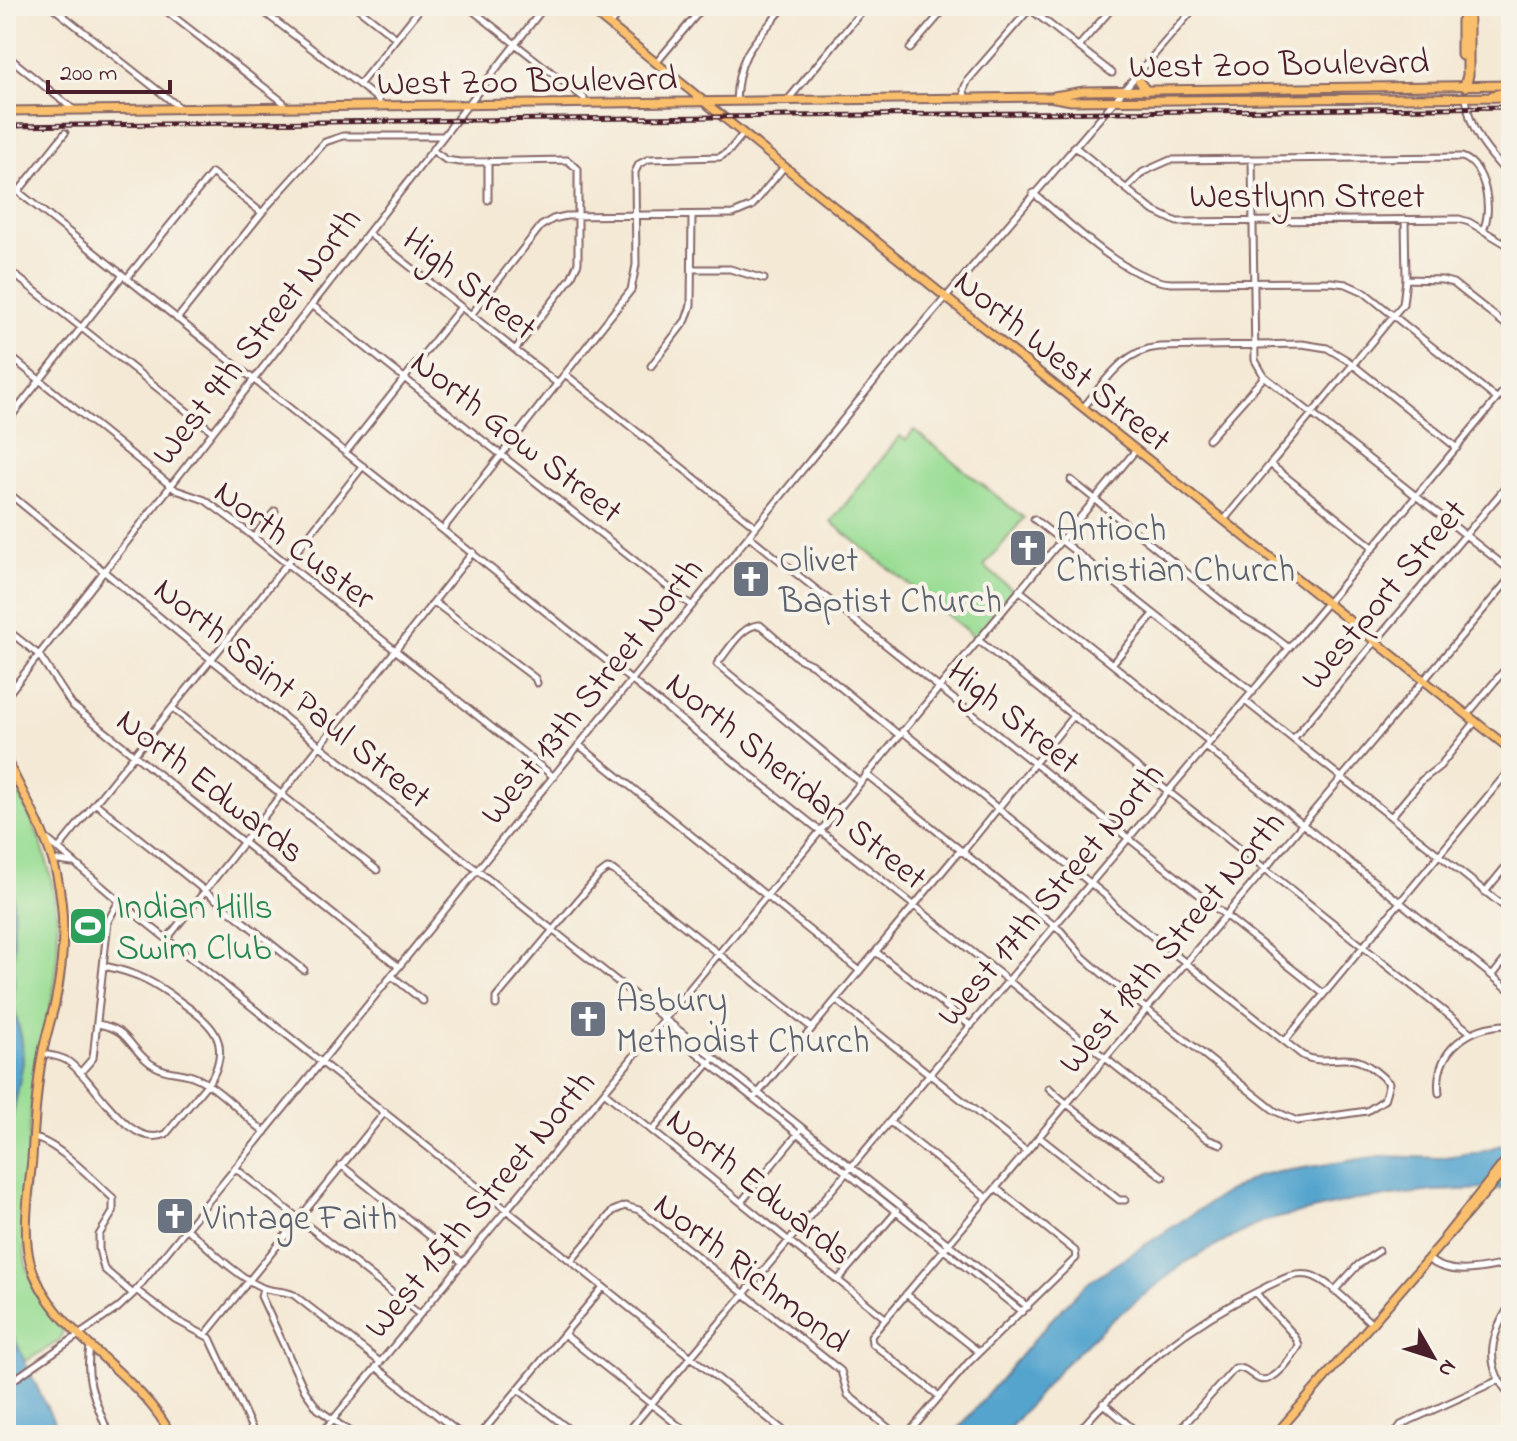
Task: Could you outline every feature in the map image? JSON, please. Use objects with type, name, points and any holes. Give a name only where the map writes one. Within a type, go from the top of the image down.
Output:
[{"type":"highway","points":[[1465,91],[1462,74],[1466,6]]},
{"type":"highway","points":[[1493,96],[1511,94]]},
{"type":"main road","name":"North West Street","points":[[586,6],[1223,521],[1511,749]]},
{"type":"main road","points":[[1141,68],[1139,81],[1147,91]]},
{"type":"main road","name":"West Zoo Boulevard","points":[[6,111],[1049,97],[1071,101],[1465,91],[1511,85]]},
{"type":"main road","name":"West Zoo Boulevard","points":[[1049,97],[1070,91],[1465,91],[1493,96]]},
{"type":"main road","points":[[6,759],[46,838],[61,910],[62,949],[55,1002],[42,1054],[33,1138],[27,1223],[31,1265],[45,1296],[91,1346],[152,1404],[171,1435]]},
{"type":"main road","points":[[1275,1435],[1427,1258],[1454,1231],[1511,1154]]},
{"type":"main road","points":[[1478,1199],[1511,1163]]},
{"type":"street","points":[[51,6],[181,109]]},
{"type":"street","points":[[160,6],[283,102],[284,107]]},
{"type":"street","points":[[355,6],[396,38]]},
{"type":"street","points":[[359,85],[422,6]]},
{"type":"street","points":[[467,6],[584,98],[584,104]]},
{"type":"street","name":"West 9th Street North","points":[[6,697],[545,6]]},
{"type":"street","points":[[609,25],[625,6]]},
{"type":"street","points":[[656,63],[704,6]]},
{"type":"street","points":[[736,102],[739,68],[746,53],[785,6]]},
{"type":"street","points":[[786,102],[866,6]]},
{"type":"street","points":[[910,49],[947,6]]},
{"type":"street","points":[[1078,47],[1114,6]]},
{"type":"street","name":"West 13th Street North","points":[[6,1385],[118,1308],[135,1292],[944,296],[1196,6]]},
{"type":"street","points":[[261,7],[379,100],[379,107]]},
{"type":"street","points":[[965,100],[964,89],[968,80],[1031,7],[1112,73]]},
{"type":"street","points":[[6,55],[75,110]]},
{"type":"street","points":[[1465,91],[1470,121],[1480,143],[1511,178]]},
{"type":"street","points":[[18,192],[65,133]]},
{"type":"street","points":[[443,529],[631,290],[636,274],[635,172],[640,162],[649,159],[720,157],[743,134]]},
{"type":"street","points":[[177,319],[318,148],[335,138],[443,136]]},
{"type":"street","name":"Westlynn Street","points":[[1074,146],[1152,210],[1170,220],[1459,219],[1511,247]]},
{"type":"street","points":[[432,150],[452,161],[572,162],[579,173],[579,257],[576,270],[515,350]]},
{"type":"street","points":[[1126,189],[1143,172],[1170,160],[1466,158],[1474,163],[1481,175],[1489,214],[1483,230]]},
{"type":"street","points":[[1252,159],[1254,346],[1255,360],[1264,376],[1511,574]]},
{"type":"street","points":[[488,161],[488,200]]},
{"type":"street","points":[[471,315],[541,226],[559,217],[733,214],[747,210],[784,167]]},
{"type":"street","points":[[6,423],[81,328],[212,173],[262,213]]},
{"type":"street","name":"North Sheridan Street","points":[[6,182],[1207,1139],[1221,1144]]},
{"type":"street","points":[[1033,193],[1121,264],[1143,277],[1171,283],[1346,284],[1364,292],[1497,399]]},
{"type":"street","points":[[651,366],[686,320],[692,297],[692,215]]},
{"type":"street","points":[[1223,521],[1405,299],[1405,219]]},
{"type":"street","name":"High Street","points":[[368,233],[558,384]]},
{"type":"street","points":[[6,268],[212,431]]},
{"type":"street","points":[[692,269],[730,269],[764,279]]},
{"type":"street","points":[[1406,279],[1453,283],[1511,329]]},
{"type":"street","name":"North Gow Street","points":[[312,305],[692,606]]},
{"type":"street","points":[[346,452],[461,307]]},
{"type":"street","points":[[1083,408],[1128,356],[1141,350],[1302,344],[1327,348],[1353,365],[1457,448]]},
{"type":"street","name":"North Custer","points":[[6,353],[171,485],[205,500],[254,537],[554,777]]},
{"type":"street","name":"High Street","points":[[565,374],[756,527]]},
{"type":"street","points":[[1209,439],[1264,376]]},
{"type":"street","name":"West 17th Street North","points":[[625,1435],[1511,382]]},
{"type":"street","name":"West 15th Street North","points":[[320,1435],[1136,450]]},
{"type":"street","points":[[1270,464],[1374,548]]},
{"type":"street","points":[[58,849],[212,660],[363,466]]},
{"type":"street","points":[[1071,480],[1243,618],[1289,648]]},
{"type":"street","name":"Westport Street","points":[[1293,739],[1511,481]]},
{"type":"street","name":"North Saint Paul Street","points":[[6,491],[212,660],[664,1020],[684,1042],[712,1060],[946,1247],[1022,1312]]},
{"type":"street","points":[[254,537],[275,511]]},
{"type":"street","points":[[1034,519],[1253,692]]},
{"type":"street","name":"High Street","points":[[749,536],[1324,994]]},
{"type":"street","points":[[167,939],[473,552]]},
{"type":"street","name":"West 18th Street North","points":[[939,1396],[878,1348],[871,1339],[885,1318],[1303,825],[1511,574]]},
{"type":"street","points":[[1019,590],[1303,825],[1511,991]]},
{"type":"street","points":[[434,602],[535,678],[537,683]]},
{"type":"street","points":[[1112,664],[1154,614]]},
{"type":"street","points":[[860,782],[717,664],[745,631],[756,624],[798,658],[813,665],[999,808],[1118,909],[1302,1055],[1317,1061],[1352,1059],[1367,1066],[1389,1083],[1387,1096],[1378,1105],[1350,1114],[1297,1121],[1275,1111],[1146,1010],[1083,957],[1055,926],[866,774]]},
{"type":"street","name":"North Edwards","points":[[6,629],[39,655],[72,705],[399,967]]},
{"type":"street","points":[[978,640],[1470,1032]]},
{"type":"street","points":[[1467,715],[1511,662]]},
{"type":"street","points":[[1245,701],[1511,912]]},
{"type":"street","points":[[172,708],[377,870]]},
{"type":"street","points":[[756,1096],[1073,716]]},
{"type":"street","points":[[1391,817],[1422,780],[1440,766],[1476,721]]},
{"type":"street","points":[[579,745],[860,971]]},
{"type":"street","points":[[1285,1041],[1511,768]]},
{"type":"street","points":[[95,803],[304,970]]},
{"type":"street","points":[[46,838],[119,901],[789,1435]]},
{"type":"street","points":[[52,860],[73,863]]},
{"type":"street","points":[[1485,892],[1511,860]]},
{"type":"street","points":[[496,1005],[496,998],[583,894],[603,871],[613,870],[812,1028]]},
{"type":"street","points":[[80,1073],[93,1058],[108,921],[119,901]]},
{"type":"street","points":[[876,952],[971,1026]]},
{"type":"street","points":[[1493,975],[1511,952]]},
{"type":"street","points":[[42,1054],[63,1058],[137,1133],[146,1137],[166,1134],[207,1085],[218,1067],[221,1049],[209,1023],[143,976],[104,966]]},
{"type":"street","points":[[392,976],[423,1001]]},
{"type":"street","points":[[836,1000],[1026,1151]]},
{"type":"street","points":[[97,1024],[124,1033],[145,1059],[158,1068],[193,1076],[265,1132]]},
{"type":"street","points":[[1439,1093],[1437,1077],[1446,1056],[1470,1032],[1511,1025]]},
{"type":"street","points":[[653,1130],[712,1060]]},
{"type":"street","points":[[1049,1088],[1163,1177]]},
{"type":"street","name":"North Edwards","points":[[604,1092],[885,1318]]},
{"type":"street","points":[[206,1334],[385,1112]]},
{"type":"street","points":[[890,1122],[987,1198]]},
{"type":"street","points":[[742,1201],[800,1131]]},
{"type":"street","points":[[1039,1137],[1119,1200],[1125,1200]]},
{"type":"street","points":[[33,1138],[42,1139],[113,1198],[113,1212],[99,1235],[104,1269],[176,1320],[210,1338],[255,1435]]},
{"type":"street","points":[[341,1165],[462,1263]]},
{"type":"street","points":[[235,1168],[419,1314]]},
{"type":"street","points":[[907,1435],[979,1352],[1076,1258],[1073,1249],[996,1188]]},
{"type":"street","name":"North Richmond","points":[[571,1261],[613,1211],[625,1206],[633,1207],[841,1371],[848,1395],[897,1435]]},
{"type":"street","points":[[838,1280],[898,1209]]},
{"type":"street","points":[[186,1228],[248,1280],[263,1288],[284,1290],[294,1295],[365,1351],[462,1435]]},
{"type":"street","name":"North Saint Paul Street","points":[[946,1247],[1028,1307]]},
{"type":"street","points":[[1334,1291],[1358,1265],[1379,1251]]},
{"type":"street","points":[[1427,1258],[1435,1265],[1448,1269],[1481,1269],[1511,1263]]},
{"type":"street","points":[[1075,1435],[1103,1403],[1179,1336],[1256,1292],[1299,1274],[1314,1277],[1371,1323]]},
{"type":"street","points":[[480,1435],[603,1287]]},
{"type":"street","points":[[263,1288],[261,1296],[305,1391],[318,1409],[354,1435]]},
{"type":"street","points":[[1175,1435],[1235,1368],[1244,1368],[1267,1380],[1276,1375],[1299,1346],[1296,1335],[1270,1312],[1256,1292]]},
{"type":"street","points":[[906,1294],[979,1352]]},
{"type":"street","points":[[1511,1304],[1494,1333],[1493,1342],[1494,1364],[1499,1380],[1511,1396]]},
{"type":"street","points":[[564,1334],[690,1435]]},
{"type":"street","points":[[91,1346],[88,1367],[91,1390],[109,1435]]},
{"type":"street","points":[[1394,1435],[1401,1425],[1499,1380]]},
{"type":"street","points":[[518,1389],[576,1435]]},
{"type":"street","points":[[1103,1403],[1140,1435]]},
{"type":"green space","points":[[914,430],[1024,518],[984,566],[1015,592],[976,638],[831,522],[900,436],[906,440]]},
{"type":"green space","points":[[6,770],[34,824],[44,851],[56,906],[58,935],[53,996],[32,1095],[24,1249],[37,1294],[62,1325],[63,1331],[59,1341],[24,1362],[6,1317],[6,1152],[22,1041],[14,1007],[13,888],[6,874]]},
{"type":"water","points":[[6,874],[13,888],[14,1007],[22,1041],[23,1062],[6,1152]]},
{"type":"water","points":[[1511,1142],[1511,1188],[1434,1191],[1355,1200],[1261,1222],[1186,1262],[1107,1324],[1056,1373],[1004,1435],[953,1435],[1050,1321],[1087,1283],[1223,1194],[1259,1175],[1380,1156],[1439,1158],[1478,1152]]},
{"type":"water","points":[[6,1317],[60,1435],[14,1435],[6,1419]]},
{"type":"railway","points":[[6,126],[1511,107]]},
{"type":"place","name":"Antioch Christian Church","points":[[1028,548]]},
{"type":"place","name":"Olivet Baptist Church","points":[[751,579]]},
{"type":"place","name":"Indian Hills Swim Club","points":[[88,926]]},
{"type":"place","name":"Asbury Methodist Church","points":[[588,1019]]},
{"type":"place","name":"Vintage Faith","points":[[175,1216]]}]
